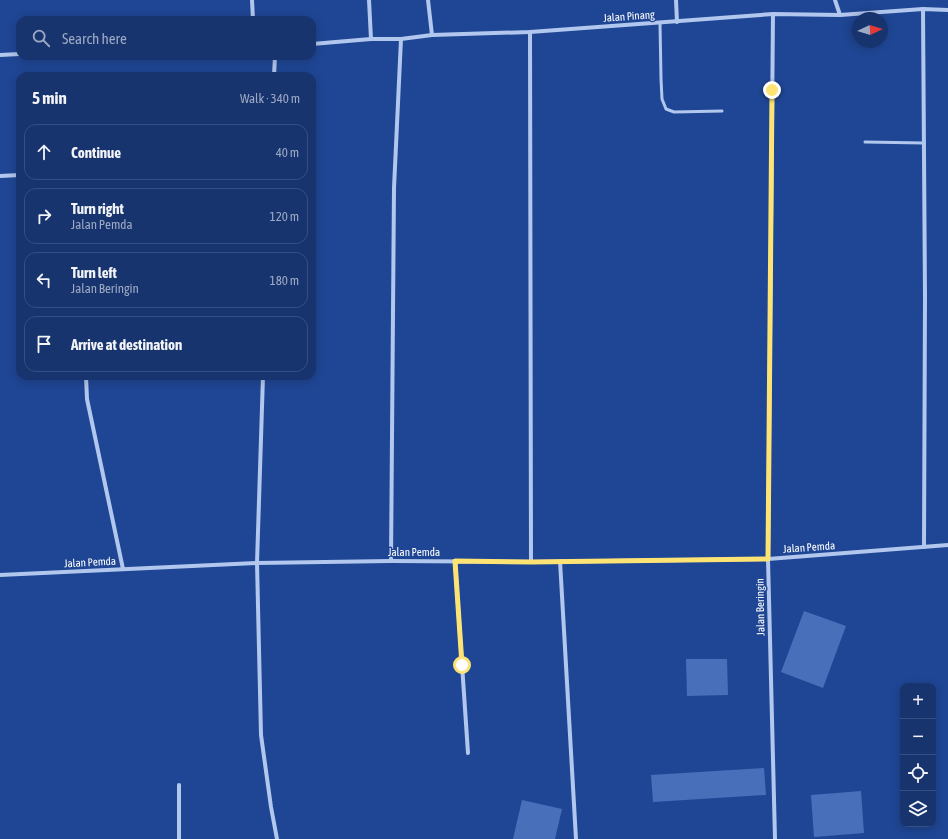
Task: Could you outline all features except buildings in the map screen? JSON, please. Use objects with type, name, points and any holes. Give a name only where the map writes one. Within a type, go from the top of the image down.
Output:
[{"type":"street","points":[[252,0],[253,16]]},
{"type":"street","points":[[369,0],[371,39]]},
{"type":"street","points":[[428,0],[432,35]]},
{"type":"street","points":[[676,0],[677,22]]},
{"type":"street","points":[[835,0],[840,15]]},
{"type":"street","points":[[923,9],[925,305],[924,547]]},
{"type":"street","name":"Jalan Pinang","points":[[316,44],[371,39],[401,39],[432,35],[530,32],[773,14],[840,15],[923,9],[948,10]]},
{"type":"street","name":"Jalan Beringin","points":[[773,14],[768,559],[775,839]]},
{"type":"street","points":[[530,32],[531,562]]},
{"type":"street","points":[[391,561],[394,188],[401,39]]},
{"type":"street","points":[[0,55],[16,54]]},
{"type":"street","points":[[274,72],[275,60]]},
{"type":"street","points":[[0,176],[16,175]]},
{"type":"street","points":[[86,380],[87,399],[123,569]]},
{"type":"street","points":[[263,380],[257,563],[262,735],[270,807],[276,839]]},
{"type":"street","name":"Jalan Pemda","points":[[0,574],[257,563],[768,559],[948,545]]},
{"type":"street","points":[[455,561],[468,753]]},
{"type":"street","points":[[560,561],[576,839]]},
{"type":"street","points":[[179,785],[179,839]]},
{"type":"lane","points":[[660,23],[662,99],[666,109],[674,112],[722,110]]},
{"type":"lane","points":[[865,142],[924,143]]},
{"type":"route","points":[[462,665],[455,561],[531,562],[768,559],[772,90]]}]
